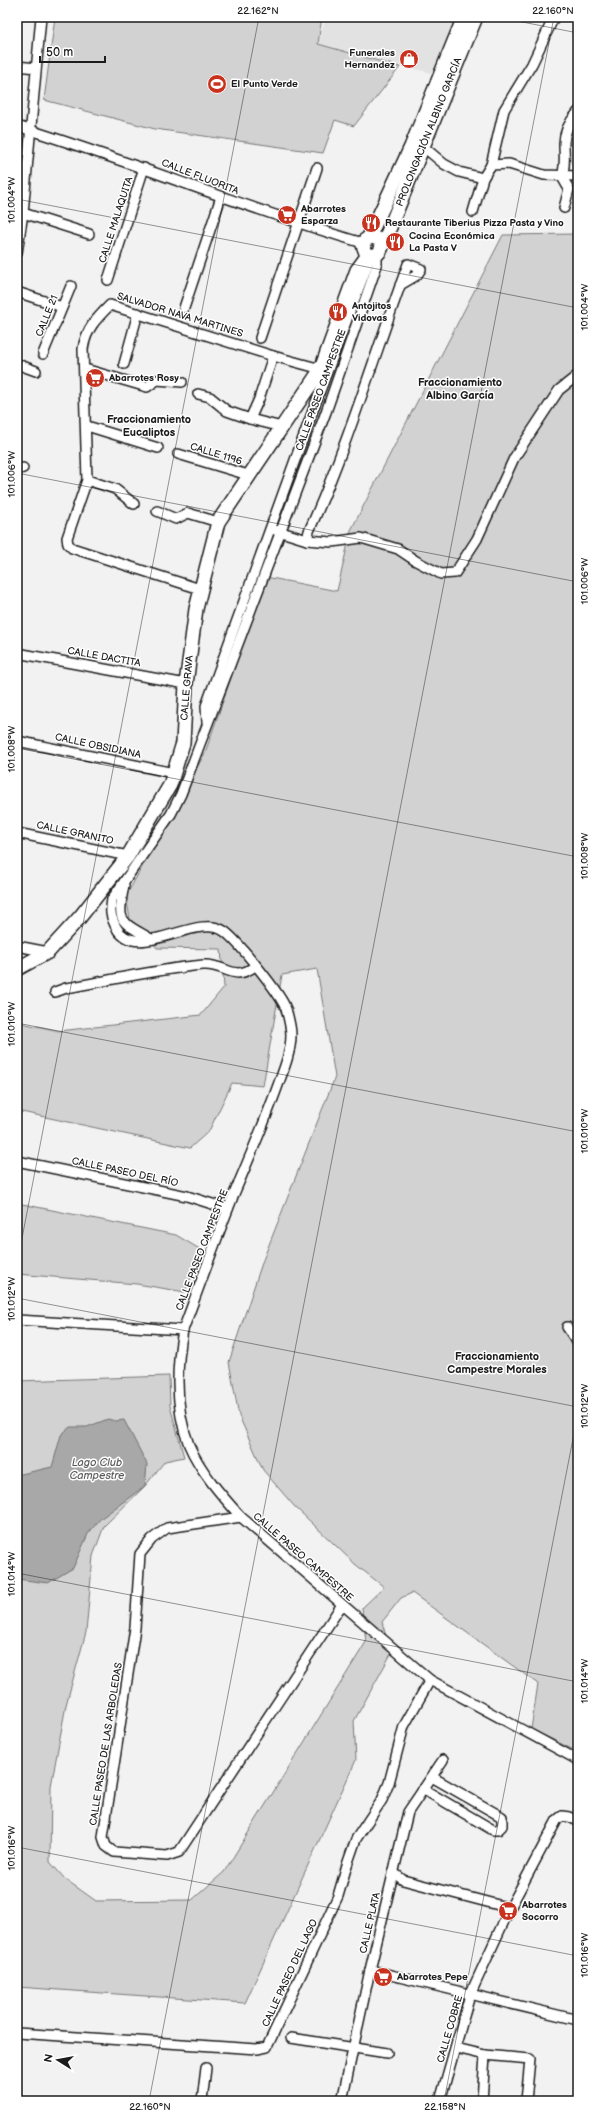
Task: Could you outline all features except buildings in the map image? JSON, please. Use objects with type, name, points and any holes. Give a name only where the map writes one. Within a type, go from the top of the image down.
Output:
[{"type":"main road","name":"PROLONGACIÓN ALBINO GARCÍA","points":[[419,142],[464,17]]},
{"type":"main road","name":"PROLONGACIÓN ALBINO GARCÍA","points":[[370,248],[476,17]]},
{"type":"main road","name":"CALLE GRAVA","points":[[17,969],[48,952],[80,917],[128,856],[170,785],[183,743],[186,684],[200,589],[218,522],[320,369],[347,280],[370,248]]},
{"type":"street","points":[[17,253],[23,213],[41,17]]},
{"type":"street","points":[[473,212],[483,178],[491,165],[504,110],[532,64],[554,17]]},
{"type":"street","points":[[17,66],[36,68]]},
{"type":"street","points":[[578,112],[566,132],[564,142],[566,160],[562,177],[569,189],[578,193]]},
{"type":"street","name":"CALLE FLUORITA","points":[[17,126],[144,168],[221,197],[370,248]]},
{"type":"street","points":[[419,142],[444,164],[459,172],[483,178]]},
{"type":"street","points":[[491,165],[509,164],[544,175],[562,177],[578,176]]},
{"type":"street","name":"CALLE MALAQUITA","points":[[108,280],[144,168]]},
{"type":"street","points":[[260,338],[317,168]]},
{"type":"street","points":[[564,208],[569,189]]},
{"type":"street","points":[[184,308],[221,197]]},
{"type":"street","points":[[23,213],[88,234]]},
{"type":"street","name":"CALLE PASEO CAMPESTRE","points":[[370,248],[377,265],[330,401],[208,725],[181,794],[171,814],[112,899],[110,914],[119,932],[129,939],[151,940],[197,928],[209,927],[223,929],[272,986],[286,1008],[291,1035],[288,1060],[269,1111],[228,1209],[183,1330],[178,1401],[189,1445],[216,1489],[240,1517],[341,1606],[430,1680],[578,1760]]},
{"type":"street","points":[[308,540],[309,531],[346,438],[400,285],[408,264],[421,269],[418,275],[400,285]]},
{"type":"street","name":"CALLE 21","points":[[43,354],[71,286]]},
{"type":"street","points":[[17,292],[62,307]]},
{"type":"street","name":"SALVADOR NAVA MARTINES","points":[[200,589],[72,548],[68,544],[67,538],[87,480],[84,344],[91,325],[110,305],[320,369],[341,368]]},
{"type":"street","points":[[124,364],[138,313]]},
{"type":"street","points":[[250,419],[259,399],[274,356]]},
{"type":"street","points":[[17,364],[36,371]]},
{"type":"street","points":[[85,369],[146,387],[157,380],[182,382]]},
{"type":"street","name":"CALLE PASEO CAMPESTRE","points":[[208,725],[206,706],[318,397],[320,369]]},
{"type":"street","points":[[270,528],[308,540],[332,542],[361,538],[398,549],[416,561],[441,574],[449,575],[455,573],[477,539],[514,458],[559,390],[578,375]]},
{"type":"street","points":[[198,394],[210,397],[227,411],[282,428]]},
{"type":"street","points":[[318,397],[330,401]]},
{"type":"street","points":[[87,426],[158,448]]},
{"type":"street","name":"CALLE 1196","points":[[178,454],[248,475]]},
{"type":"street","points":[[288,478],[299,482]]},
{"type":"street","points":[[87,480],[115,489],[134,504]]},
{"type":"street","points":[[157,512],[176,519],[188,513],[218,522]]},
{"type":"street","points":[[254,575],[263,578]]},
{"type":"street","name":"CALLE DACTITA","points":[[17,653],[186,684]]},
{"type":"street","name":"CALLE OBSIDIANA","points":[[17,741],[174,773]]},
{"type":"street","name":"CALLE GRANITO","points":[[17,833],[128,856]]},
{"type":"street","points":[[17,946],[48,952]]},
{"type":"street","points":[[55,992],[66,988],[204,964],[239,974],[248,972],[255,966]]},
{"type":"street","name":"CALLE PASEO DEL RÍO","points":[[17,1161],[187,1196],[228,1209]]},
{"type":"street","points":[[17,1320],[183,1330]]},
{"type":"street","points":[[568,1327],[578,1343]]},
{"type":"street","name":"CALLE PASEO DE LAS ARBOLEDAS","points":[[240,1517],[167,1528],[152,1539],[140,1554],[135,1628],[103,1837],[106,1846],[114,1852],[167,1856],[179,1852],[341,1606]]},
{"type":"street","name":"CALLE PASEO DEL LAGO","points":[[17,2033],[257,2049],[267,2046],[338,1896],[356,1839],[382,1800],[389,1783],[404,1726],[430,1680]]},
{"type":"street","name":"CALLE PLATA","points":[[342,2101],[352,2047],[408,1812],[443,1760]]},
{"type":"street","points":[[423,1789],[493,1830],[498,1830],[502,1826],[502,1817],[432,1777]]},
{"type":"street","name":"CALLE COBRE","points":[[440,2101],[470,1995],[510,1908],[557,1820],[562,1816],[578,1821]]},
{"type":"street","points":[[393,1872],[403,1880],[510,1908]]},
{"type":"street","points":[[389,1891],[403,1880]]},
{"type":"street","points":[[370,1970],[578,2020]]},
{"type":"street","points":[[291,2038],[387,2053]]},
{"type":"street","points":[[456,2048],[485,2055],[530,2059],[526,2101]]},
{"type":"street","points":[[482,2101],[485,2055]]},
{"type":"street","points":[[202,2101],[206,2068]]},
{"type":"shaded area","name":"El Punto Verde","points":[[55,17],[322,17],[318,44],[400,67],[354,126],[335,120],[323,153],[155,129],[44,100]]},
{"type":"shaded area","name":"Funerales Hernandez","points":[[326,17],[458,17],[435,74],[318,44]]},
{"type":"shaded area","points":[[578,234],[578,1752],[531,1729],[538,1684],[412,1593],[401,1598],[382,1622],[391,1654],[354,1721],[356,1760],[245,2003],[17,1987],[17,1381],[169,1376],[170,1406],[184,1457],[165,1461],[145,1486],[104,1526],[93,1556],[86,1632],[66,1705],[51,1786],[50,1862],[65,1879],[96,1901],[192,1900],[224,1872],[366,1642],[362,1608],[384,1587],[355,1564],[294,1506],[263,1470],[239,1416],[229,1362],[263,1260],[335,1077],[317,969],[282,975],[263,1086],[232,1083],[209,1131],[190,1148],[17,1111],[17,1022],[59,1031],[201,1015],[224,987],[221,949],[157,948],[130,919],[126,896],[205,753],[266,577],[337,591],[351,530],[503,235]]},
{"type":"shaded area","points":[[17,1203],[176,1235],[203,1251],[185,1292],[137,1284],[17,1274]]},
{"type":"water","name":"Lago Club Campestre","points":[[108,1419],[115,1421],[124,1420],[147,1464],[145,1486],[100,1519],[88,1534],[73,1568],[48,1583],[17,1579],[17,1475],[52,1467],[61,1435],[70,1427],[87,1427]]},
{"type":"place","name":"Funerales Hernandez","points":[[409,59]]},
{"type":"place","name":"El Punto Verde","points":[[217,84]]},
{"type":"place","name":"Abarrotes Esparza","points":[[287,215]]},
{"type":"place","name":"Restaurante Tiberius Pizza Pasta y Vino","points":[[371,223]]},
{"type":"place","name":"Cocina Económica La Pasta V","points":[[395,242]]},
{"type":"place","name":"Antojitos Vidovas","points":[[338,312]]},
{"type":"place","name":"Abarrotes Rosy","points":[[95,378]]},
{"type":"place","name":"Abarrotes Socorro","points":[[508,1911]]},
{"type":"place","name":"Abarrotes Pepe","points":[[383,1977]]},
{"type":"district","name":"Fraccionamiento Albino García","points":[[460,388]]},
{"type":"district","name":"Fraccionamiento Eucaliptos","points":[[149,425]]},
{"type":"district","name":"Fraccionamiento Campestre Morales","points":[[497,1362]]}]
